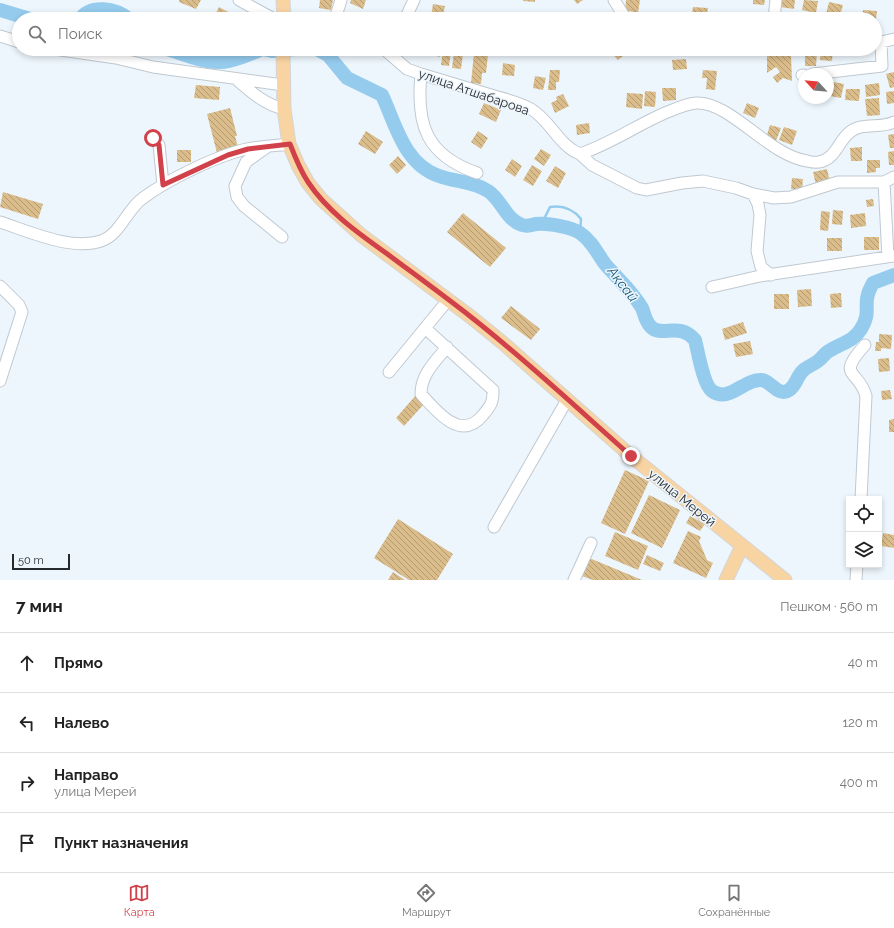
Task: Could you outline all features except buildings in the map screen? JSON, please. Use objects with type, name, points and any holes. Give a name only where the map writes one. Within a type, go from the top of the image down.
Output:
[{"type":"main road","points":[[283,0],[284,12]]},
{"type":"main road","name":"улица Мерей","points":[[283,56],[284,109],[290,144],[298,165],[308,183],[321,199],[361,235],[503,343],[631,456],[785,580]]},
{"type":"main road","points":[[726,580],[742,546]]},
{"type":"street","points":[[239,0],[261,12]]},
{"type":"street","points":[[337,12],[341,0]]},
{"type":"street","points":[[408,12],[414,0]]},
{"type":"street","points":[[614,0],[622,12]]},
{"type":"street","points":[[775,12],[776,0]]},
{"type":"street","points":[[0,36],[12,40]]},
{"type":"street","points":[[882,42],[894,40]]},
{"type":"street","points":[[102,56],[154,68],[283,85]]},
{"type":"street","name":"улица Атшабарова","points":[[392,56],[407,69],[531,109],[544,119],[565,144],[580,154],[592,165],[637,188],[646,190],[682,183],[703,181],[774,198],[791,197],[838,182],[889,180]]},
{"type":"street","points":[[834,72],[882,66],[882,56]]},
{"type":"street","points":[[421,74],[418,99],[421,122],[428,138],[448,159],[460,167],[477,173]]},
{"type":"street","points":[[236,79],[260,99],[272,106],[284,109]]},
{"type":"street","points":[[580,154],[683,105],[696,103],[708,104],[720,108],[781,152],[795,159],[816,163],[831,156],[850,131],[858,128],[894,122]]},
{"type":"street","points":[[153,138],[159,145],[163,185]]},
{"type":"street","points":[[0,222],[58,240],[90,243],[101,241],[111,235],[142,199],[163,185],[228,155],[248,149],[290,144]]},
{"type":"street","points":[[267,147],[246,162],[235,186],[237,197],[244,206],[282,237]]},
{"type":"street","points":[[712,287],[771,275],[891,257],[889,180]]},
{"type":"street","points":[[753,194],[758,204],[760,215],[757,251],[761,267],[771,275]]},
{"type":"street","points":[[0,286],[19,305],[22,312],[3,358],[0,381]]},
{"type":"street","points":[[390,372],[448,300]]},
{"type":"street","points":[[425,328],[447,347],[493,390],[493,402],[477,422],[468,427],[456,425],[437,412],[421,394],[421,385],[427,371],[447,347]]},
{"type":"street","points":[[861,496],[866,396],[864,389],[851,372],[850,366],[853,358],[865,345]]},
{"type":"street","points":[[494,527],[568,400]]},
{"type":"street","points":[[574,580],[591,543]]},
{"type":"street","points":[[856,580],[857,568]]},
{"type":"waterway","name":"Ақсай","points":[[88,12],[103,9],[117,12]]},
{"type":"waterway","name":"Ақсай","points":[[0,10],[12,14]]},
{"type":"waterway","name":"Ақсай","points":[[189,56],[214,62],[225,62],[245,56]]},
{"type":"waterway","name":"Ақсай","points":[[329,56],[347,78],[382,95],[397,131],[409,153],[427,170],[439,176],[470,183],[488,191],[497,199],[507,214],[522,225],[527,226],[541,224],[559,226],[571,229],[584,236],[591,243],[605,264],[638,302],[642,308],[646,320],[651,327],[660,331],[677,330],[689,334],[695,340],[706,382],[712,391],[718,394],[730,393],[748,383],[760,380],[764,380],[781,392],[785,392],[792,388],[802,371],[818,361],[833,348],[851,340],[858,333],[866,319],[867,299],[873,283],[894,275]]},
{"type":"waterway","points":[[536,224],[545,217],[550,207],[563,207],[571,210],[581,219],[580,233]]},
{"type":"route","points":[[153,138],[159,145],[163,185],[228,155],[248,149],[290,144],[298,165],[308,183],[338,216],[503,343],[631,456]]}]
